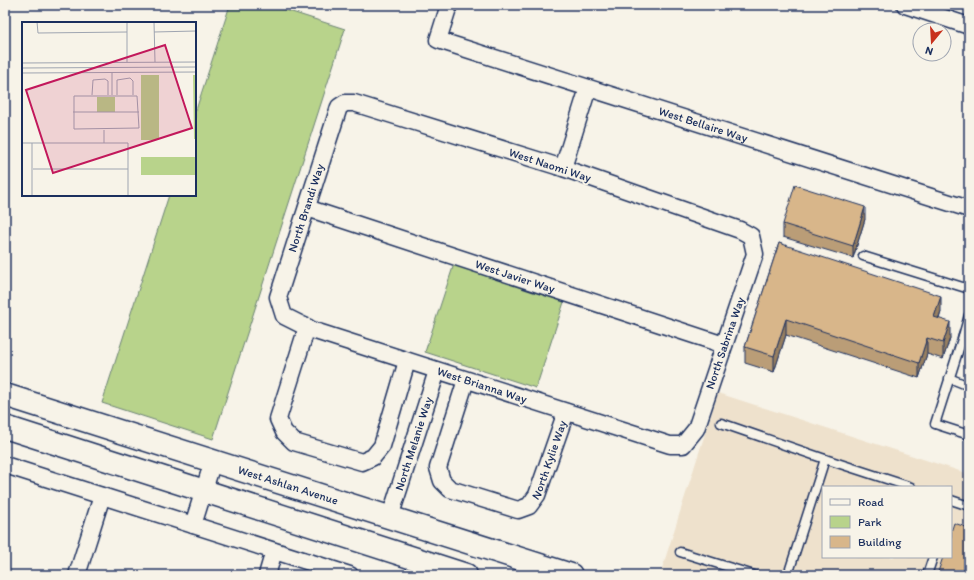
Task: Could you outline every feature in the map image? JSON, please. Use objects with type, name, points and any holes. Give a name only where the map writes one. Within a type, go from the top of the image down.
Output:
[{"type":"main road","name":"West Ashlan Avenue","points":[[5,394],[213,462],[571,575]]},
{"type":"main road","points":[[5,427],[466,575]]},
{"type":"street","name":"West Bellaire Way","points":[[449,5],[438,40],[969,209]]},
{"type":"street","points":[[905,5],[969,26]]},
{"type":"street","points":[[563,168],[588,88]]},
{"type":"street","name":"West Naomi Way","points":[[345,103],[354,103],[563,168],[740,230],[750,236]]},
{"type":"street","name":"North Brandi Way","points":[[284,316],[278,297],[339,107],[345,103]]},
{"type":"street","name":"West Javier Way","points":[[306,208],[724,345]]},
{"type":"street","name":"North Sabrina Way","points":[[683,445],[696,429],[755,254],[750,236]]},
{"type":"street","name":"West Brianna Way","points":[[284,316],[307,327],[436,371],[670,445],[683,445]]},
{"type":"street","points":[[307,327],[278,419],[284,432],[294,442],[362,462],[374,457],[382,446],[407,361]]},
{"type":"street","name":"North Melanie Way","points":[[390,517],[436,371]]},
{"type":"street","name":"North Kylie Way","points":[[466,380],[438,468],[442,481],[450,489],[518,510],[529,506],[537,495],[566,412]]},
{"type":"street","points":[[193,525],[213,462]]},
{"type":"street","points":[[5,465],[350,575]]},
{"type":"street","points":[[76,575],[102,496]]},
{"type":"street","points":[[267,575],[274,551]]},
{"type":"lane","points":[[863,256],[969,289]]},
{"type":"lane","points":[[969,315],[966,336],[949,378],[936,424],[969,435]]},
{"type":"lane","points":[[949,378],[969,386]]},
{"type":"lane","points":[[721,423],[908,486]]},
{"type":"lane","points":[[788,575],[825,459]]},
{"type":"lane","points":[[952,501],[969,506]]},
{"type":"lane","points":[[680,552],[741,573],[754,575]]},
{"type":"lane","points":[[927,575],[933,558]]},
{"type":"shaded area","points":[[718,393],[969,474],[969,575],[660,575]]},
{"type":"green space","points":[[230,5],[270,5],[345,29],[213,439],[102,403],[169,196],[196,196],[196,110]]},
{"type":"green space","points":[[455,261],[566,296],[536,388],[425,352]]},
{"type":"building","points":[[795,185],[865,207],[853,246],[783,224]]},
{"type":"building","points":[[779,243],[941,296],[934,317],[950,322],[943,343],[927,338],[919,363],[786,319],[774,356],[745,347]]},
{"type":"building","points":[[954,523],[969,528],[969,575],[937,575],[943,558],[952,558],[952,529]]}]
